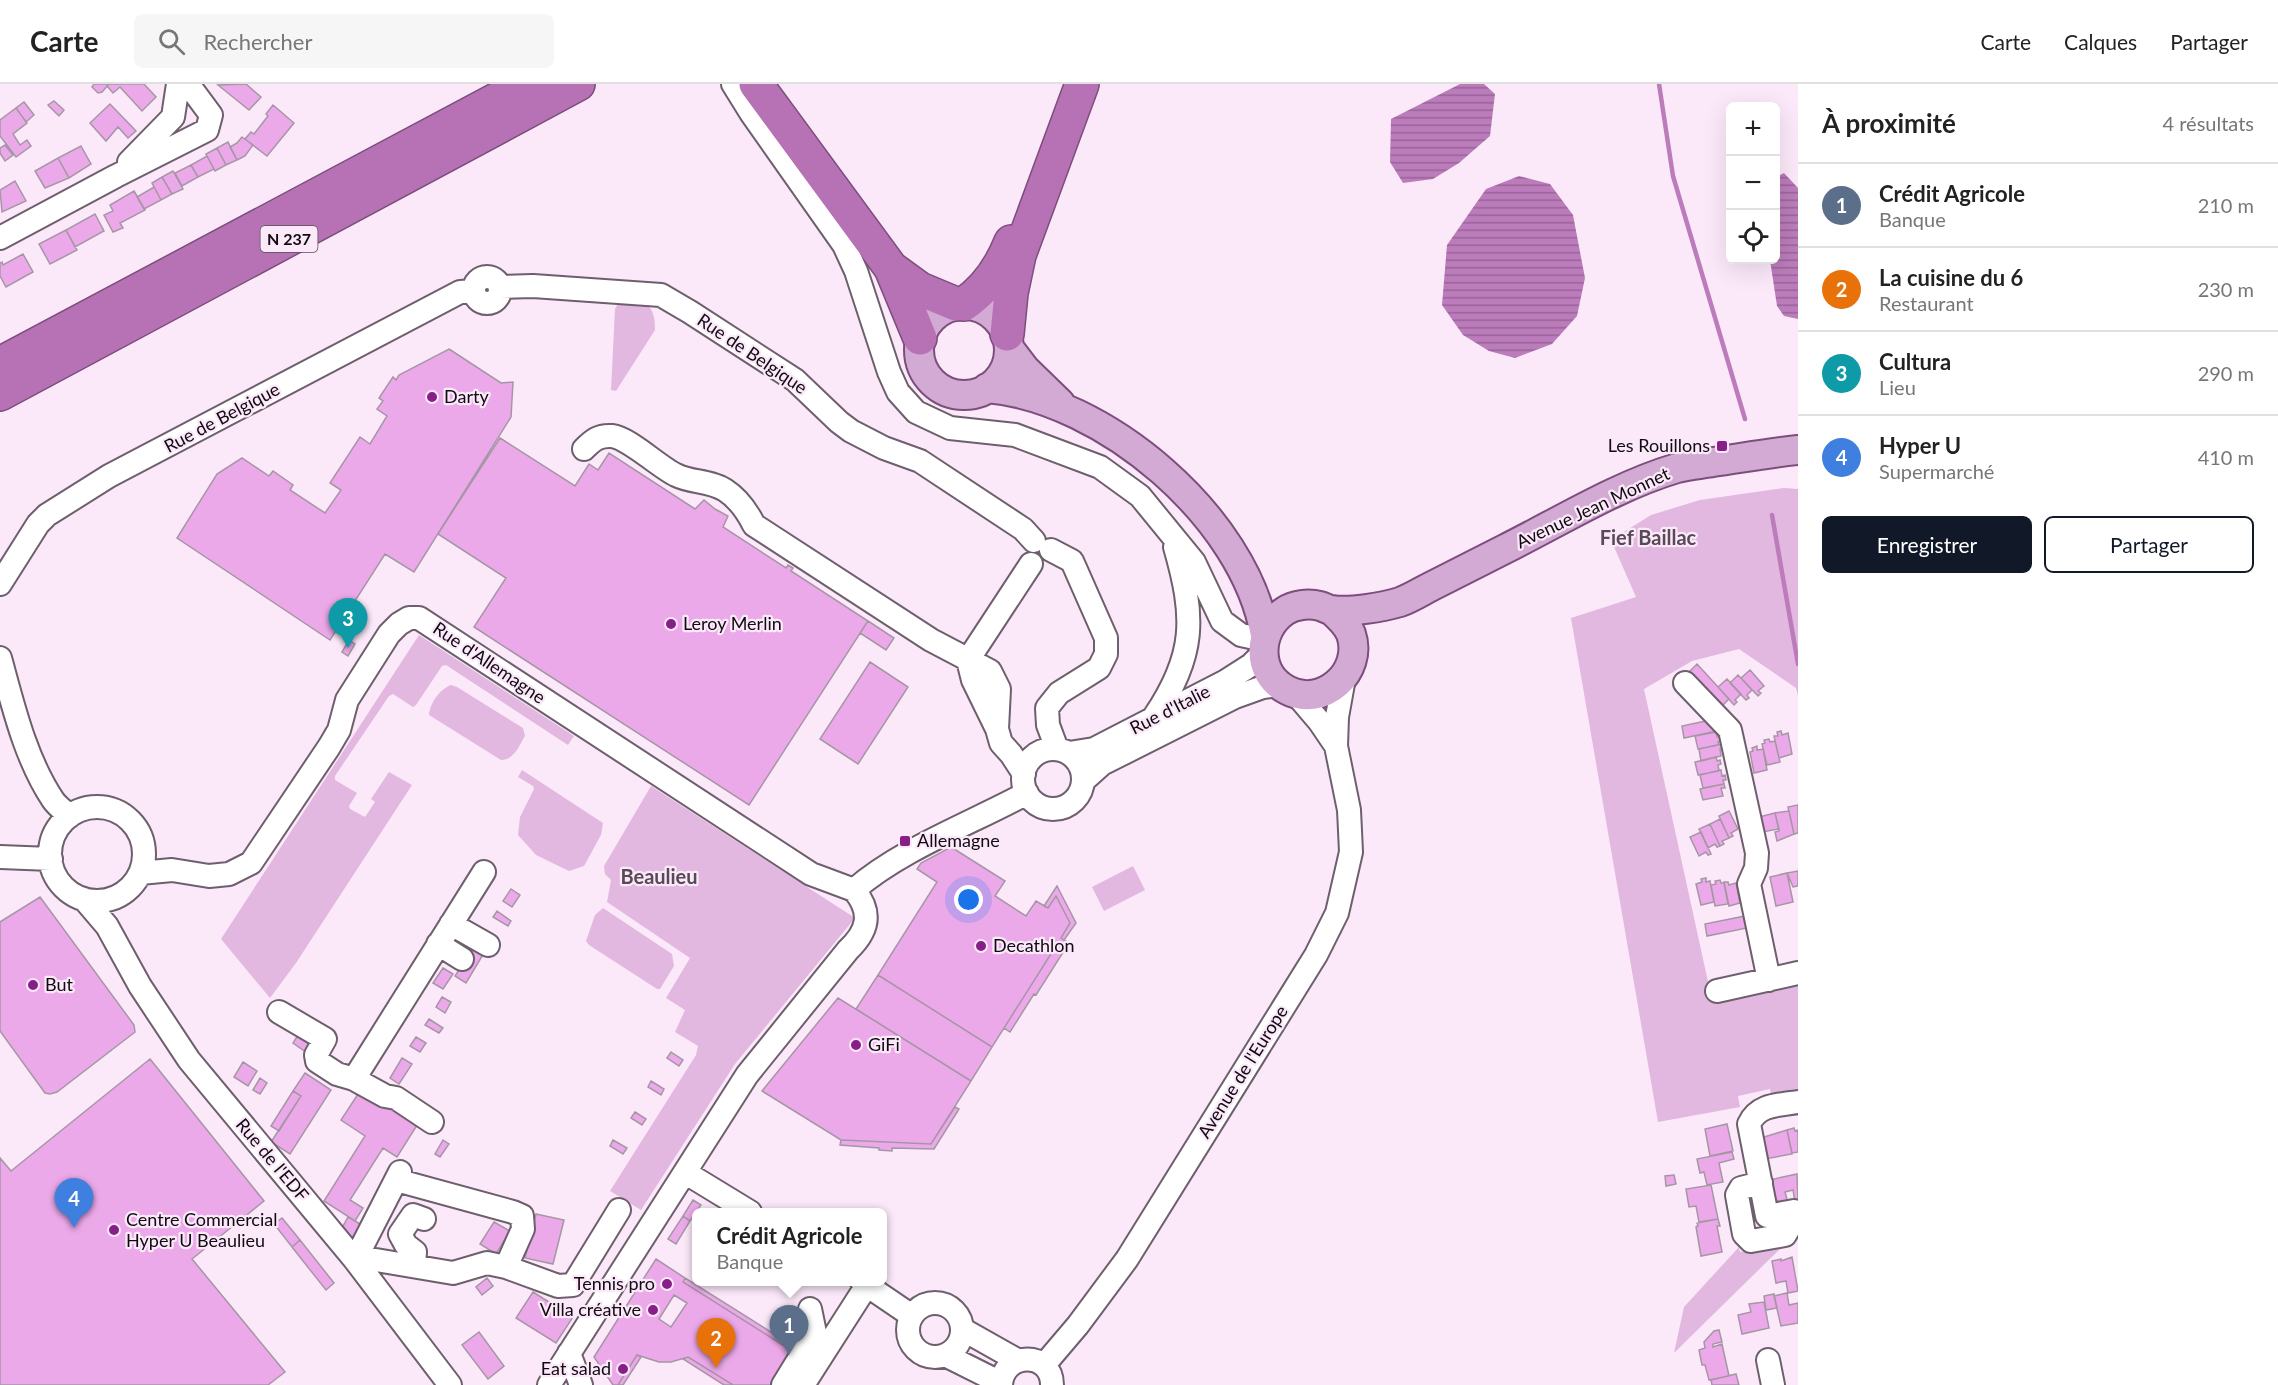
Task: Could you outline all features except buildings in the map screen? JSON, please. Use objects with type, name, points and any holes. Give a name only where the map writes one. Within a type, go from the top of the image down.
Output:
[{"type":"highway","name":"N 237","points":[[0,364],[526,84]]},
{"type":"highway","name":"N 237","points":[[0,394],[578,84]]},
{"type":"highway","points":[[756,84],[891,268],[920,338]]},
{"type":"highway","points":[[891,268],[920,289],[960,304],[984,289],[998,270],[1010,246],[1057,120],[1064,84]]},
{"type":"highway","points":[[1008,341],[1009,307],[1019,255],[1082,84]]},
{"type":"highway","points":[[0,344],[21,335],[94,314]]},
{"type":"main road","points":[[1008,341],[1007,364],[999,378],[975,394],[948,393],[936,386],[927,376],[918,351],[920,338],[927,322],[940,310],[960,304],[978,306],[990,312],[1000,322],[1008,341],[1025,369],[1064,407]]},
{"type":"main road","points":[[987,388],[1017,392],[1064,407],[1122,441],[1173,480],[1194,502],[1239,561],[1259,605],[1265,665],[1271,676],[1288,689],[1314,695],[1330,690],[1344,678],[1352,660],[1351,635],[1343,621],[1331,610],[1322,606],[1303,604],[1276,590],[1239,561]]},
{"type":"main road","name":"Avenue Jean Monnet","points":[[1331,610],[1358,609],[1400,602],[1596,503],[1678,468],[1798,450]]},
{"type":"main road","name":"Avenue Jean Monnet","points":[[1353,650],[1400,602]]},
{"type":"main road","points":[[1264,642],[1274,620],[1287,610],[1303,604]]},
{"type":"street","points":[[116,176],[173,117],[178,84]]},
{"type":"street","points":[[0,238],[207,130],[211,115],[188,84]]},
{"type":"street","points":[[733,84],[844,245],[856,271],[898,392],[916,412],[950,428],[1015,435],[1100,467],[1140,496],[1194,562],[1222,621],[1241,635],[1264,642]]},
{"type":"street","name":"Rue de Belgique","points":[[0,584],[38,524],[56,509],[109,476],[460,292],[474,291],[479,300],[486,303],[497,298],[500,287],[533,286],[661,295],[795,380],[838,422],[851,431],[884,448],[920,461],[1023,529],[1042,545],[1072,561],[1106,639],[1106,654],[1099,668],[1059,693],[1047,708],[1048,725],[1063,751]]},
{"type":"street","points":[[584,449],[594,439],[614,436],[676,476],[710,483],[724,490],[738,500],[754,525],[931,640],[990,671]]},
{"type":"street","points":[[1153,719],[1180,672],[1186,652],[1190,616],[1186,585],[1172,535]]},
{"type":"street","points":[[1025,783],[1028,763],[1035,755],[1046,750],[1063,751],[1080,765],[1083,781],[1078,797],[1072,803],[1055,810],[1038,806],[1025,783],[1011,754],[1001,743],[997,729],[973,680],[968,660],[1031,564],[1039,566],[1048,563],[1042,545]]},
{"type":"street","name":"Rue d'Allemagne","points":[[142,862],[209,876],[229,874],[250,863],[329,747],[339,730],[344,708],[352,691],[389,634],[409,618],[419,618],[811,874],[854,890]]},
{"type":"street","points":[[995,619],[990,671],[999,690],[997,729]]},
{"type":"street","name":"Rue d'Italie","points":[[1063,751],[1094,749],[1240,673],[1264,642]]},
{"type":"street","points":[[0,658],[10,698],[39,774],[54,802],[70,816]]},
{"type":"street","name":"Avenue de l'Europe","points":[[1048,1375],[1078,1325],[1126,1259],[1316,956],[1337,913],[1351,852],[1349,810],[1336,746],[1337,717],[1344,678]]},
{"type":"street","points":[[1685,683],[1730,730],[1757,853],[1756,868],[1749,884],[1769,980]]},
{"type":"street","name":"Rue d'Italie","points":[[1083,781],[1102,764],[1235,697],[1256,689],[1288,689]]},
{"type":"street","name":"Avenue de l'Europe","points":[[1288,689],[1319,721],[1336,746]]},
{"type":"street","points":[[549,1385],[747,1075],[859,939],[866,927],[865,910],[862,899],[854,890],[868,878],[1025,783]]},
{"type":"street","points":[[105,807],[128,818],[136,828],[142,862],[133,884],[123,893],[98,901],[84,899],[61,884],[54,872],[51,846],[55,834],[70,816],[81,810],[105,807]]},
{"type":"street","points":[[0,857],[51,859]]},
{"type":"street","points":[[354,1079],[484,872]]},
{"type":"street","points":[[107,926],[111,898]]},
{"type":"street","name":"Rue de l'EDF","points":[[84,899],[107,926],[140,986],[189,1060],[355,1260],[450,1385]]},
{"type":"street","points":[[452,924],[488,945]]},
{"type":"street","points":[[438,944],[462,959]]},
{"type":"street","points":[[1717,991],[1798,973]]},
{"type":"street","points":[[279,1012],[325,1039],[316,1055],[317,1061],[337,1074],[354,1079],[385,1096],[396,1098],[432,1122]]},
{"type":"street","points":[[1761,1183],[1749,1124],[1753,1114],[1759,1109],[1798,1102]]},
{"type":"street","points":[[686,1173],[743,1208]]},
{"type":"street","points":[[506,1267],[523,1229],[522,1216],[426,1188],[398,1176],[355,1260],[453,1273],[487,1263],[506,1267],[558,1286],[573,1285],[619,1210]]},
{"type":"street","points":[[405,1265],[415,1252],[406,1245],[400,1234],[413,1215],[424,1220]]},
{"type":"street","points":[[803,1385],[862,1286]]},
{"type":"street","points":[[868,1286],[912,1316]]},
{"type":"street","points":[[945,1355],[958,1345],[962,1329],[961,1322],[953,1310],[940,1303],[924,1305],[912,1316],[908,1332],[914,1348],[928,1356],[945,1355],[1001,1384],[1005,1370],[1017,1360]]},
{"type":"street","points":[[783,1385],[815,1333],[810,1308]]},
{"type":"street","points":[[962,1329],[1017,1360],[1032,1359],[1048,1375]]},
{"type":"street","points":[[569,1353],[575,1375],[581,1385]]},
{"type":"street","points":[[1768,1360],[1773,1385]]},
{"type":"shaded area","points":[[1460,84],[1484,84],[1495,94],[1490,136],[1459,163],[1433,179],[1403,183],[1390,162],[1391,119]]},
{"type":"shaded area","points":[[1784,173],[1798,188],[1798,319],[1784,316],[1777,306],[1771,264],[1780,264],[1780,175]]},
{"type":"shaded area","points":[[1519,176],[1550,184],[1573,215],[1585,278],[1577,316],[1552,344],[1515,358],[1489,351],[1463,335],[1442,305],[1447,245],[1486,189]]},
{"type":"shaded area","points":[[643,301],[650,307],[653,314],[655,330],[616,391],[611,390],[615,309],[619,302]]},
{"type":"shaded area","points":[[1784,488],[1798,489],[1798,696],[1796,688],[1739,649],[1692,661],[1644,689],[1712,1000],[1798,981],[1798,1095],[1772,1101],[1770,1089],[1738,1096],[1740,1107],[1658,1122],[1571,618],[1636,597],[1611,540],[1651,515],[1700,500]]},
{"type":"shaded area","points":[[419,635],[574,736],[568,745],[446,665],[442,666],[413,707],[393,694],[389,696],[335,776],[335,780],[357,793],[349,806],[350,809],[365,817],[375,802],[371,799],[389,772],[412,785],[296,963],[270,998],[221,939]]},
{"type":"shaded area","points":[[451,685],[523,728],[525,736],[513,755],[501,760],[429,715],[436,697]]},
{"type":"shaded area","points":[[522,770],[603,823],[601,835],[584,866],[569,871],[536,855],[518,835],[520,817],[534,789],[518,777]]},
{"type":"shaded area","points":[[651,786],[855,918],[735,1064],[641,1210],[610,1191],[696,1055],[698,1046],[675,1032],[685,1010],[666,998],[690,958],[607,902],[611,880],[605,874],[604,866]]},
{"type":"shaded area","points":[[1133,866],[1145,890],[1104,911],[1092,887]]},
{"type":"shaded area","points":[[603,908],[672,954],[674,966],[660,989],[586,941],[595,915]]},
{"type":"shaded area","points":[[1787,1242],[1674,1353],[1684,1307],[1739,1247],[1740,1252]]},
{"type":"waterway","points":[[1659,84],[1673,176],[1745,419]]},
{"type":"waterway","points":[[1772,515],[1798,664]]},
{"type":"place","name":"Darty","points":[[432,397]]},
{"type":"place","name":"Les Rouillons","points":[[1722,446]]},
{"type":"place","name":"Leroy Merlin","points":[[671,624]]},
{"type":"place","name":"Cultura","points":[[348,648]]},
{"type":"place","name":"Allemagne","points":[[905,841]]},
{"type":"place","name":"Decathlon","points":[[981,946]]},
{"type":"place","name":"But","points":[[33,985]]},
{"type":"place","name":"GiFi","points":[[856,1045]]},
{"type":"place","name":"Hyper U","points":[[74,1228]]},
{"type":"place","name":"Centre Commercial Hyper U Beaulieu","points":[[114,1230]]},
{"type":"place","name":"Tennis pro","points":[[667,1284]]},
{"type":"place","name":"Villa créative","points":[[653,1310]]},
{"type":"place","name":"Crédit Agricole","points":[[789,1355]]},
{"type":"place","name":"La cuisine du 6","points":[[716,1368]]},
{"type":"place","name":"Eat salad","points":[[623,1369]]},
{"type":"district","name":"Fief Baillac","points":[[1648,538]]},
{"type":"district","name":"Beaulieu","points":[[659,877]]}]
